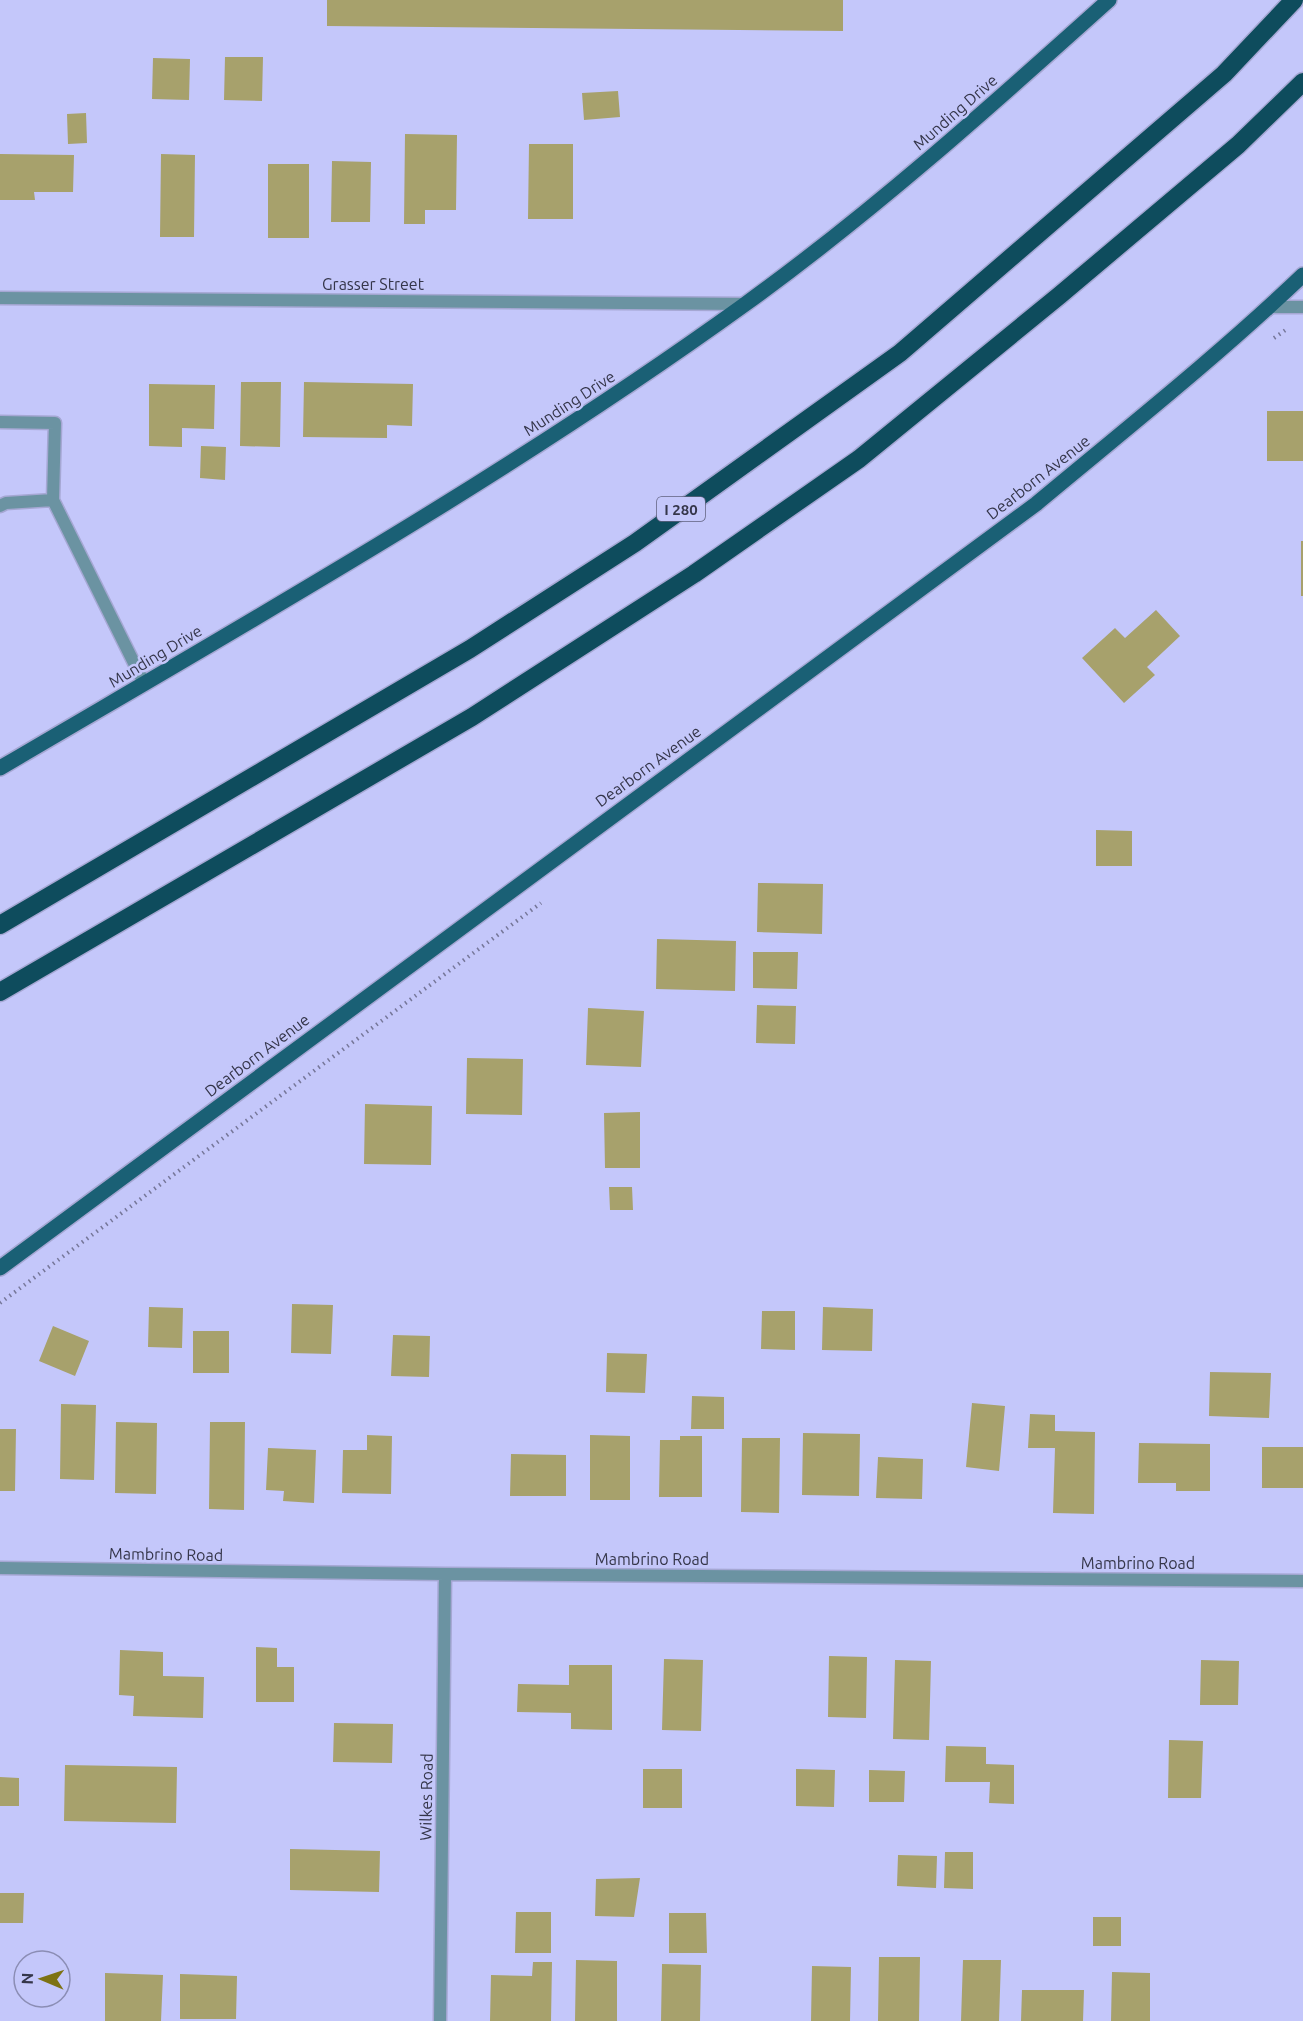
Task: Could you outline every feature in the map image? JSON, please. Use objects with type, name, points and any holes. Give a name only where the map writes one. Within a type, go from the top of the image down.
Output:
[{"type":"highway","name":"I 280","points":[[0,925],[470,649],[644,536],[900,353],[1224,74],[1294,0]]},
{"type":"highway","points":[[0,992],[472,717],[694,574],[859,459],[1060,295],[1238,145],[1303,82]]},
{"type":"main road","name":"Munding Drive","points":[[0,768],[426,517],[597,407],[746,304],[878,201],[989,107],[1109,0]]},
{"type":"main road","name":"Dearborn Avenue","points":[[0,1268],[1036,504],[1169,394],[1270,307],[1303,275]]},
{"type":"street","name":"Grasser Street","points":[[0,298],[746,304]]},
{"type":"street","points":[[1270,307],[1303,307]]},
{"type":"street","points":[[0,422],[55,423],[53,500],[144,683]]},
{"type":"street","points":[[0,506],[53,500]]},
{"type":"street","name":"Mambrino Road","points":[[0,1568],[1303,1581]]},
{"type":"street","name":"Wilkes Road","points":[[440,2021],[445,1574]]},
{"type":"building","points":[[327,0],[843,0],[843,31],[327,26]]},
{"type":"building","points":[[225,57],[263,57],[262,101],[224,100]]},
{"type":"building","points":[[153,58],[190,59],[189,100],[152,99]]},
{"type":"building","points":[[618,91],[620,117],[584,120],[582,93]]},
{"type":"building","points":[[86,113],[87,143],[68,144],[67,114]]},
{"type":"building","points":[[405,134],[457,135],[456,210],[425,210],[425,224],[404,224]]},
{"type":"building","points":[[529,144],[573,144],[573,219],[528,219]]},
{"type":"building","points":[[0,154],[74,155],[73,192],[34,192],[35,200],[0,200]]},
{"type":"building","points":[[161,154],[195,155],[194,237],[160,237]]},
{"type":"building","points":[[332,161],[371,162],[370,222],[331,222]]},
{"type":"building","points":[[268,164],[309,164],[309,238],[268,238]]},
{"type":"building","points":[[241,382],[281,382],[280,447],[240,446]]},
{"type":"building","points":[[304,382],[413,384],[412,426],[387,425],[387,438],[303,437]]},
{"type":"building","points":[[149,384],[215,385],[214,429],[182,428],[182,447],[149,446]]},
{"type":"building","points":[[1267,411],[1303,411],[1303,461],[1267,461]]},
{"type":"building","points":[[201,446],[226,447],[225,480],[200,478]]},
{"type":"building","points":[[1301,541],[1303,541],[1303,596],[1301,596]]},
{"type":"building","points":[[1156,610],[1180,636],[1147,667],[1155,675],[1124,703],[1082,658],[1115,628],[1125,638]]},
{"type":"building","points":[[1096,830],[1132,831],[1132,866],[1096,866]]},
{"type":"building","points":[[758,883],[823,884],[822,934],[757,932]]},
{"type":"building","points":[[657,939],[736,941],[735,991],[656,989]]},
{"type":"building","points":[[753,952],[798,952],[797,989],[753,988]]},
{"type":"building","points":[[757,1005],[796,1006],[795,1044],[756,1043]]},
{"type":"building","points":[[588,1008],[644,1011],[641,1067],[586,1065]]},
{"type":"building","points":[[467,1058],[523,1059],[522,1115],[466,1114]]},
{"type":"building","points":[[365,1104],[432,1106],[431,1165],[364,1164]]},
{"type":"building","points":[[640,1112],[640,1168],[605,1168],[604,1113]]},
{"type":"building","points":[[609,1187],[632,1187],[633,1210],[610,1210]]},
{"type":"building","points":[[292,1304],[333,1305],[331,1354],[291,1353]]},
{"type":"building","points":[[149,1307],[183,1308],[182,1348],[148,1347]]},
{"type":"building","points":[[823,1307],[873,1309],[872,1351],[822,1350]]},
{"type":"building","points":[[762,1311],[795,1311],[795,1350],[761,1349]]},
{"type":"building","points":[[53,1326],[89,1341],[75,1376],[39,1361]]},
{"type":"building","points":[[193,1331],[229,1331],[229,1373],[193,1373]]},
{"type":"building","points":[[393,1335],[430,1336],[429,1377],[391,1376]]},
{"type":"building","points":[[607,1353],[647,1354],[645,1393],[606,1392]]},
{"type":"building","points":[[1210,1372],[1271,1373],[1269,1418],[1209,1416]]},
{"type":"building","points":[[692,1396],[724,1397],[724,1429],[691,1429]]},
{"type":"building","points":[[972,1403],[1005,1406],[999,1471],[966,1467]]},
{"type":"building","points":[[61,1404],[96,1405],[94,1480],[60,1479]]},
{"type":"building","points":[[1030,1414],[1055,1415],[1055,1431],[1095,1432],[1094,1514],[1053,1513],[1055,1448],[1028,1448]]},
{"type":"building","points":[[116,1422],[157,1423],[156,1494],[115,1493]]},
{"type":"building","points":[[210,1422],[245,1422],[244,1510],[209,1509]]},
{"type":"building","points":[[0,1429],[16,1429],[15,1491],[0,1491]]},
{"type":"building","points":[[803,1433],[860,1434],[859,1496],[802,1495]]},
{"type":"building","points":[[367,1435],[392,1436],[391,1494],[342,1493],[343,1450],[367,1450]]},
{"type":"building","points":[[590,1435],[630,1436],[630,1500],[590,1500]]},
{"type":"building","points":[[680,1436],[702,1436],[702,1497],[659,1497],[660,1440],[680,1440]]},
{"type":"building","points":[[742,1438],[780,1438],[779,1513],[741,1512]]},
{"type":"building","points":[[1139,1443],[1210,1444],[1210,1491],[1176,1491],[1176,1483],[1138,1483]]},
{"type":"building","points":[[1262,1447],[1303,1447],[1303,1488],[1262,1488]]},
{"type":"building","points":[[268,1448],[316,1450],[314,1503],[283,1501],[284,1491],[266,1490]]},
{"type":"building","points":[[511,1454],[566,1455],[566,1496],[510,1496]]},
{"type":"building","points":[[878,1457],[923,1459],[922,1499],[876,1498]]},
{"type":"building","points":[[256,1647],[277,1648],[277,1667],[294,1667],[294,1702],[256,1702]]},
{"type":"building","points":[[120,1650],[163,1652],[163,1676],[204,1677],[203,1718],[133,1716],[134,1696],[119,1695]]},
{"type":"building","points":[[829,1656],[867,1657],[866,1718],[828,1717]]},
{"type":"building","points":[[664,1659],[703,1660],[701,1731],[662,1730]]},
{"type":"building","points":[[895,1660],[931,1661],[929,1740],[893,1739]]},
{"type":"building","points":[[1201,1660],[1239,1661],[1238,1705],[1200,1705]]},
{"type":"building","points":[[569,1665],[612,1665],[612,1730],[571,1729],[571,1713],[517,1712],[518,1684],[569,1685]]},
{"type":"building","points":[[334,1723],[393,1724],[392,1763],[333,1762]]},
{"type":"building","points":[[1169,1740],[1203,1741],[1201,1798],[1168,1798]]},
{"type":"building","points":[[946,1746],[986,1747],[986,1764],[1014,1765],[1014,1804],[989,1803],[990,1782],[945,1782]]},
{"type":"building","points":[[65,1765],[177,1767],[176,1823],[64,1821]]},
{"type":"building","points":[[643,1769],[682,1769],[682,1808],[643,1808]]},
{"type":"building","points":[[796,1769],[835,1770],[834,1807],[796,1806]]},
{"type":"building","points":[[869,1770],[905,1771],[904,1802],[869,1802]]},
{"type":"building","points":[[0,1777],[19,1778],[19,1806],[0,1806]]},
{"type":"building","points":[[290,1849],[380,1851],[379,1892],[290,1890]]},
{"type":"building","points":[[945,1852],[973,1852],[973,1889],[944,1888]]},
{"type":"building","points":[[898,1855],[937,1856],[936,1888],[897,1886]]},
{"type":"building","points":[[640,1878],[634,1917],[595,1916],[596,1879]]},
{"type":"building","points":[[0,1893],[24,1893],[23,1923],[0,1923]]},
{"type":"building","points":[[516,1912],[551,1912],[551,1953],[515,1953]]},
{"type":"building","points":[[669,1913],[706,1913],[707,1953],[669,1953]]},
{"type":"building","points":[[1093,1917],[1121,1917],[1121,1946],[1093,1946]]},
{"type":"building","points":[[879,1957],[920,1957],[919,2021],[878,2021]]},
{"type":"building","points":[[576,1960],[617,1961],[617,2021],[575,2021]]},
{"type":"building","points":[[963,1960],[1001,1960],[999,2021],[961,2021]]},
{"type":"building","points":[[533,1962],[552,1962],[551,2021],[490,2021],[491,1975],[532,1976]]},
{"type":"building","points":[[662,1964],[701,1965],[700,2021],[661,2021]]},
{"type":"building","points":[[812,1966],[851,1967],[850,2021],[811,2021]]},
{"type":"building","points":[[1112,1972],[1150,1973],[1150,2021],[1111,2021]]},
{"type":"building","points":[[105,1973],[163,1975],[161,2021],[105,2021]]},
{"type":"building","points":[[180,1974],[237,1976],[236,2019],[180,2019]]},
{"type":"building","points":[[1022,1990],[1084,1990],[1083,2021],[1021,2021]]}]
